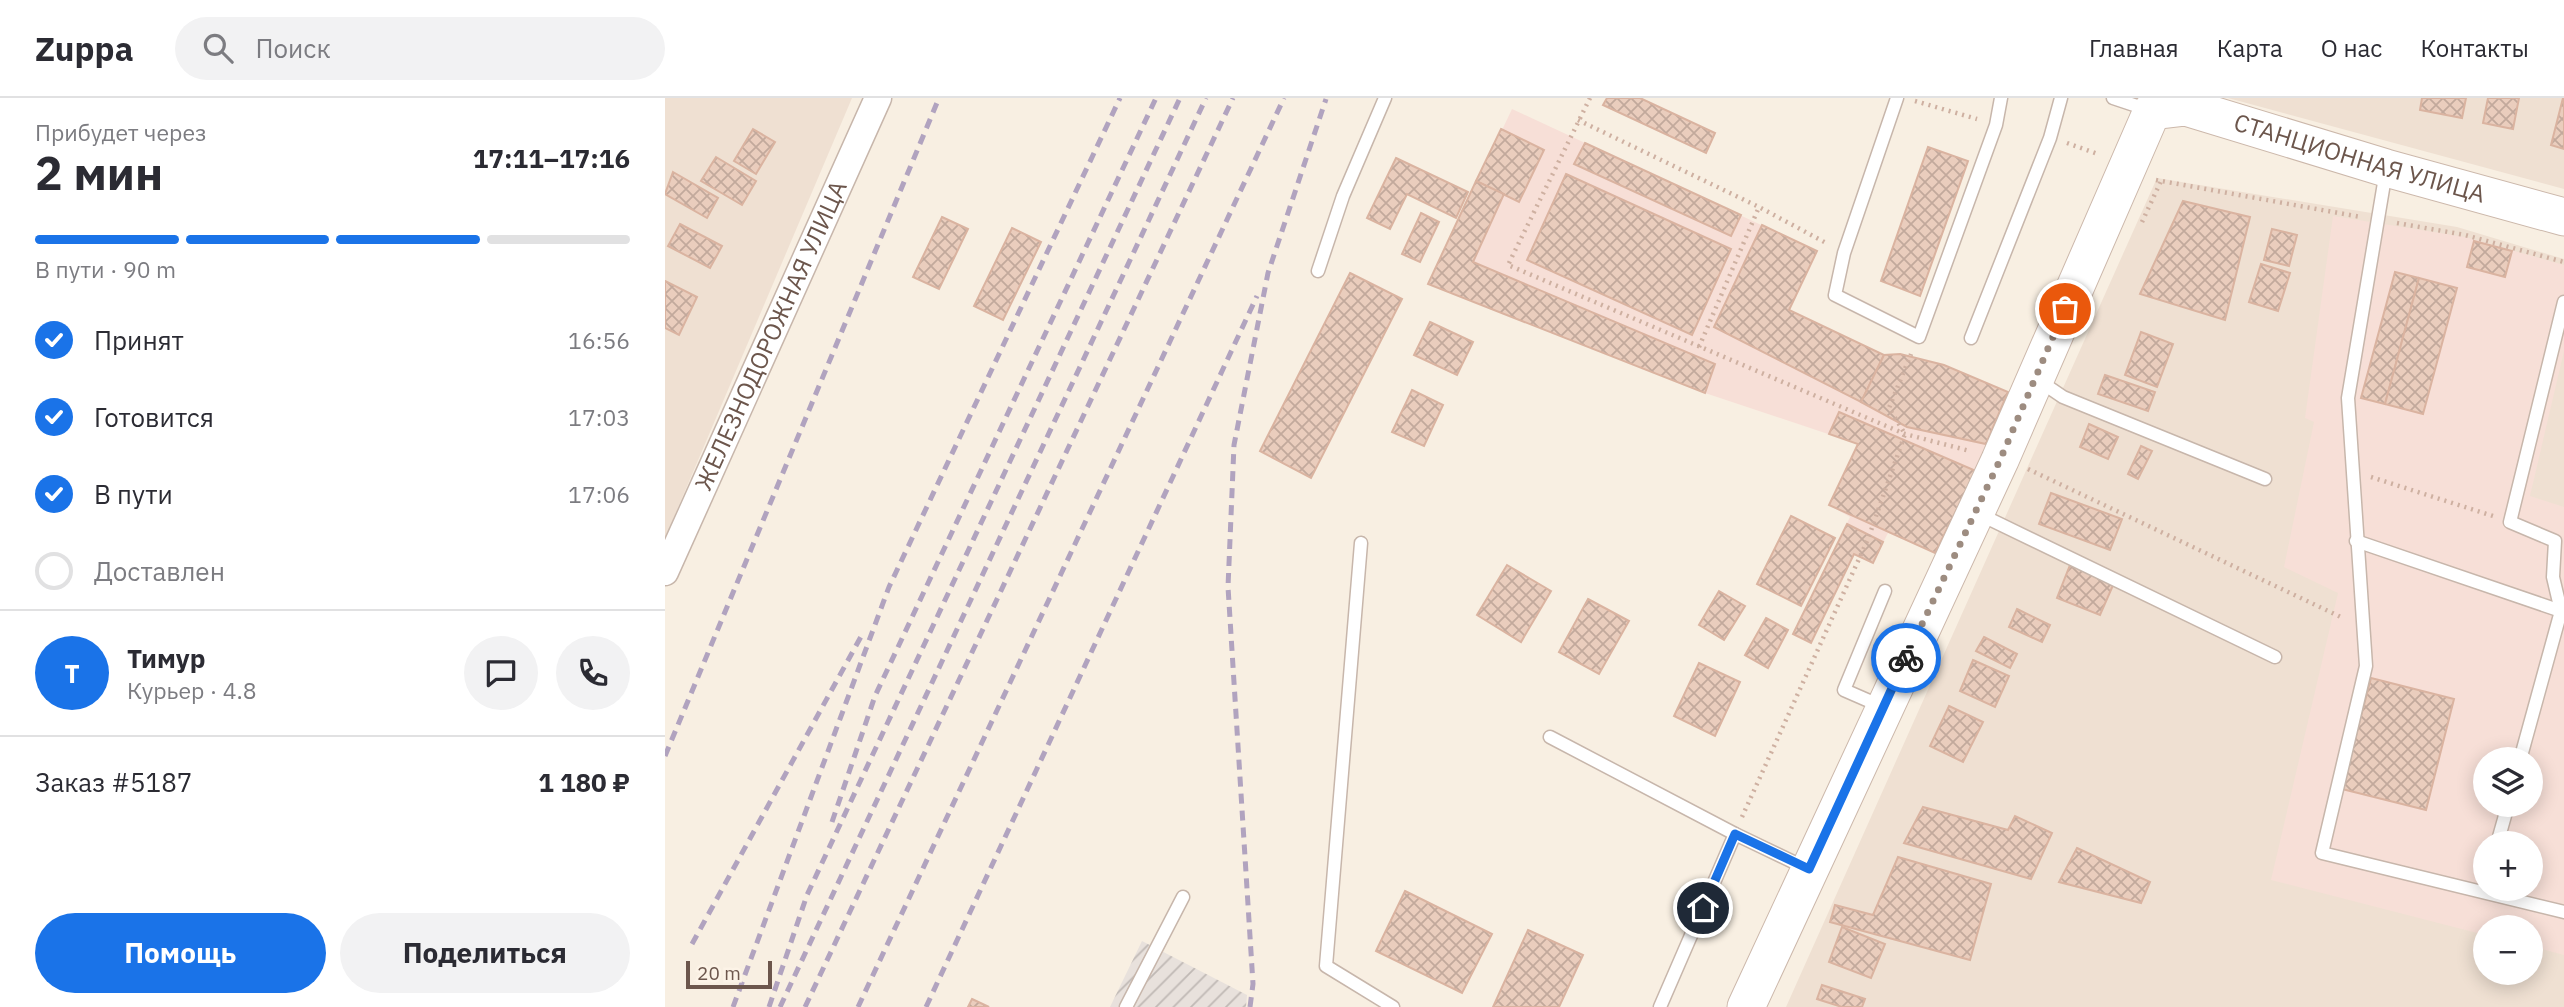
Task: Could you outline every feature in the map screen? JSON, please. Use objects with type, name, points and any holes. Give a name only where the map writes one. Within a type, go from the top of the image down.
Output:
[{"type":"street","name":"ЖЕЛЕЗНОДОРОЖНАЯ УЛИЦА","points":[[665,572],[878,98]]},
{"type":"street","name":"СТАНЦИОННАЯ УЛИЦА","points":[[2176,105],[2386,168],[2564,217]]},
{"type":"street","points":[[1746,1007],[1973,512],[2000,460],[2125,171],[2176,105]]},
{"type":"lane","points":[[1318,271],[1343,196],[1385,98]]},
{"type":"lane","points":[[1897,98],[1845,253],[1835,295],[1919,337],[1996,125],[2001,98]]},
{"type":"lane","points":[[1971,338],[2050,138],[2061,98]]},
{"type":"lane","points":[[2113,98],[2176,105]]},
{"type":"lane","points":[[2386,168],[2348,398],[2366,666],[2322,853],[2473,888]]},
{"type":"lane","points":[[2524,747],[2563,612],[2553,577],[2555,541],[2510,522],[2564,302]]},
{"type":"lane","points":[[2035,378],[2063,397],[2265,479]]},
{"type":"lane","points":[[1973,512],[2275,657]]},
{"type":"lane","points":[[2357,541],[2563,612]]},
{"type":"lane","points":[[1361,543],[1326,966],[1393,1007]]},
{"type":"lane","points":[[1884,707],[1844,690],[1885,591]]},
{"type":"lane","points":[[1550,737],[1735,834],[1809,869]]},
{"type":"lane","points":[[1660,1007],[1735,834]]},
{"type":"lane","points":[[1126,1007],[1183,897]]},
{"type":"lane","points":[[2528,901],[2563,909]]},
{"type":"path","points":[[1590,98],[1508,265],[1905,434],[2031,470],[2362,627]]},
{"type":"path","points":[[1904,98],[1996,125]]},
{"type":"path","points":[[1578,120],[1759,206],[1845,253]]},
{"type":"path","points":[[2050,138],[2111,158],[2125,171],[2161,181],[2465,235],[2564,262]]},
{"type":"path","points":[[1699,347],[1759,206]]},
{"type":"path","points":[[1905,434],[1889,408],[1919,337]]},
{"type":"path","points":[[1735,834],[1868,538],[1905,434]]},
{"type":"path","points":[[2353,471],[2510,522]]},
{"type":"shaded area","points":[[665,98],[852,98],[665,538]]},
{"type":"shaded area","points":[[2228,98],[2564,98],[2564,189]]},
{"type":"shaded area","points":[[1512,109],[1817,251],[1789,311],[1884,355],[1900,354],[1944,365],[2008,392],[1976,471],[1935,553],[1888,533],[1873,563],[1854,554],[1811,643],[1793,634],[1850,517],[1829,505],[1858,444],[1705,393],[1429,284]]},
{"type":"shaded area","points":[[2157,178],[2457,227],[2564,259],[2564,1007],[1786,1007]]},
{"type":"shaded area","points":[[2333,216],[2465,237],[2564,265],[2564,351],[2530,496],[2564,507],[2564,955],[2543,949],[2543,915],[2473,915],[2473,932],[2271,880],[2338,593],[2284,567],[2314,422],[2305,418]]},
{"type":"shaded area","points":[[1142,941],[1247,995],[1246,1007],[1110,1007]]},
{"type":"building","points":[[1607,98],[1640,98],[1715,133],[1706,153],[1603,105]]},
{"type":"building","points":[[2422,98],[2466,98],[2462,118],[2420,110]]},
{"type":"building","points":[[2488,98],[2519,98],[2513,129],[2483,123]]},
{"type":"building","points":[[2564,98],[2564,149],[2551,145]]},
{"type":"building","points":[[753,129],[775,142],[756,174],[734,161]]},
{"type":"building","points":[[1501,129],[1544,150],[1519,202],[1476,181]]},
{"type":"building","points":[[1585,143],[1741,215],[1731,236],[1574,164]]},
{"type":"building","points":[[1928,147],[1968,161],[1920,296],[1881,281]]},
{"type":"building","points":[[716,157],[756,181],[742,205],[701,181]]},
{"type":"building","points":[[1396,158],[1468,192],[1456,218],[1407,194],[1390,229],[1367,218]]},
{"type":"building","points":[[673,172],[718,198],[707,218],[665,194]]},
{"type":"building","points":[[1566,174],[1731,249],[1692,335],[1527,260]]},
{"type":"building","points":[[1476,181],[1504,194],[1473,262],[1715,364],[1705,393],[1428,284]]},
{"type":"building","points":[[2183,201],[2250,217],[2225,320],[2140,294]]},
{"type":"building","points":[[1421,213],[1439,222],[1420,262],[1402,254]]},
{"type":"building","points":[[942,217],[968,229],[939,289],[913,277]]},
{"type":"building","points":[[680,224],[722,246],[710,268],[668,246]]},
{"type":"building","points":[[1762,225],[1817,251],[1789,310],[1884,355],[1861,402],[1714,327]]},
{"type":"building","points":[[1012,228],[1041,242],[1003,320],[974,306]]},
{"type":"building","points":[[2272,229],[2297,235],[2289,266],[2264,260]]},
{"type":"building","points":[[2474,241],[2512,251],[2505,277],[2467,267]]},
{"type":"building","points":[[2261,264],[2290,273],[2278,311],[2249,302]]},
{"type":"building","points":[[2395,272],[2419,278],[2385,404],[2361,398]]},
{"type":"building","points":[[1350,273],[1402,299],[1311,478],[1260,451]]},
{"type":"building","points":[[2419,278],[2457,288],[2423,414],[2385,404]]},
{"type":"building","points":[[665,281],[697,297],[679,335],[665,328]]},
{"type":"building","points":[[1430,322],[1473,342],[1457,375],[1414,355]]},
{"type":"building","points":[[2141,332],[2173,344],[2157,387],[2125,375]]},
{"type":"building","points":[[1900,354],[1944,365],[2008,392],[1986,444],[1907,427],[1861,402],[1884,355]]},
{"type":"building","points":[[2105,375],[2155,392],[2148,411],[2098,394]]},
{"type":"building","points":[[1412,390],[1443,405],[1424,446],[1392,432]]},
{"type":"building","points":[[1839,412],[1976,471],[1935,553],[1829,505],[1858,444],[1829,434]]},
{"type":"building","points":[[2089,424],[2118,437],[2108,459],[2080,447]]},
{"type":"building","points":[[2141,446],[2152,451],[2138,479],[2128,474]]},
{"type":"building","points":[[2051,493],[2122,519],[2110,550],[2039,524]]},
{"type":"building","points":[[1791,516],[1835,538],[1801,606],[1757,584]]},
{"type":"building","points":[[1847,524],[1883,542],[1873,563],[1854,554],[1811,643],[1793,634]]},
{"type":"building","points":[[1507,565],[1551,591],[1521,642],[1477,615]]},
{"type":"building","points":[[2070,565],[2114,583],[2100,615],[2057,598]]},
{"type":"building","points":[[1719,591],[1745,606],[1724,640],[1699,625]]},
{"type":"building","points":[[1588,599],[1629,621],[1599,674],[1559,652]]},
{"type":"building","points":[[2017,609],[2050,625],[2042,642],[2009,627]]},
{"type":"building","points":[[1766,618],[1788,630],[1768,668],[1745,655]]},
{"type":"building","points":[[1984,637],[2017,654],[2010,668],[1976,651]]},
{"type":"building","points":[[1973,660],[2009,676],[1995,707],[1960,691]]},
{"type":"building","points":[[1699,663],[1740,682],[1715,736],[1674,716]]},
{"type":"building","points":[[2371,678],[2454,699],[2426,810],[2342,789]]},
{"type":"building","points":[[1949,706],[1983,722],[1963,762],[1930,746]]},
{"type":"building","points":[[1923,807],[2008,830],[2015,816],[2052,833],[2031,879],[1904,843]]},
{"type":"building","points":[[2077,848],[2150,882],[2141,903],[2059,882]]},
{"type":"building","points":[[1898,857],[1991,884],[1970,960],[1830,922],[1835,905],[1873,915]]},
{"type":"building","points":[[1405,891],[1492,934],[1462,993],[1376,951]]},
{"type":"building","points":[[1842,927],[1885,944],[1871,978],[1829,962]]},
{"type":"building","points":[[1528,930],[1583,955],[1559,1007],[1493,1007]]},
{"type":"building","points":[[1822,985],[1865,999],[1862,1007],[1842,1007],[1817,999]]},
{"type":"building","points":[[972,999],[989,1007],[968,1007]]},
{"type":"railway","points":[[665,756],[939,98]]},
{"type":"railway","points":[[733,1007],[889,587],[1120,98]]},
{"type":"railway","points":[[832,822],[875,696],[1156,98]]},
{"type":"railway","points":[[769,1007],[807,895],[1180,98]]},
{"type":"railway","points":[[780,1007],[1206,98]]},
{"type":"railway","points":[[805,1007],[1233,98]]},
{"type":"railway","points":[[858,1007],[1284,98]]},
{"type":"railway","points":[[1250,1007],[1253,984],[1228,587],[1234,445],[1268,273],[1326,99]]},
{"type":"railway","points":[[926,1007],[1257,296]]},
{"type":"railway","points":[[692,944],[863,633]]},
{"type":"way so far","points":[[1906,658],[2000,460],[2065,309]]},
{"type":"route","points":[[1703,908],[1735,834],[1809,869],[1906,658]]}]
